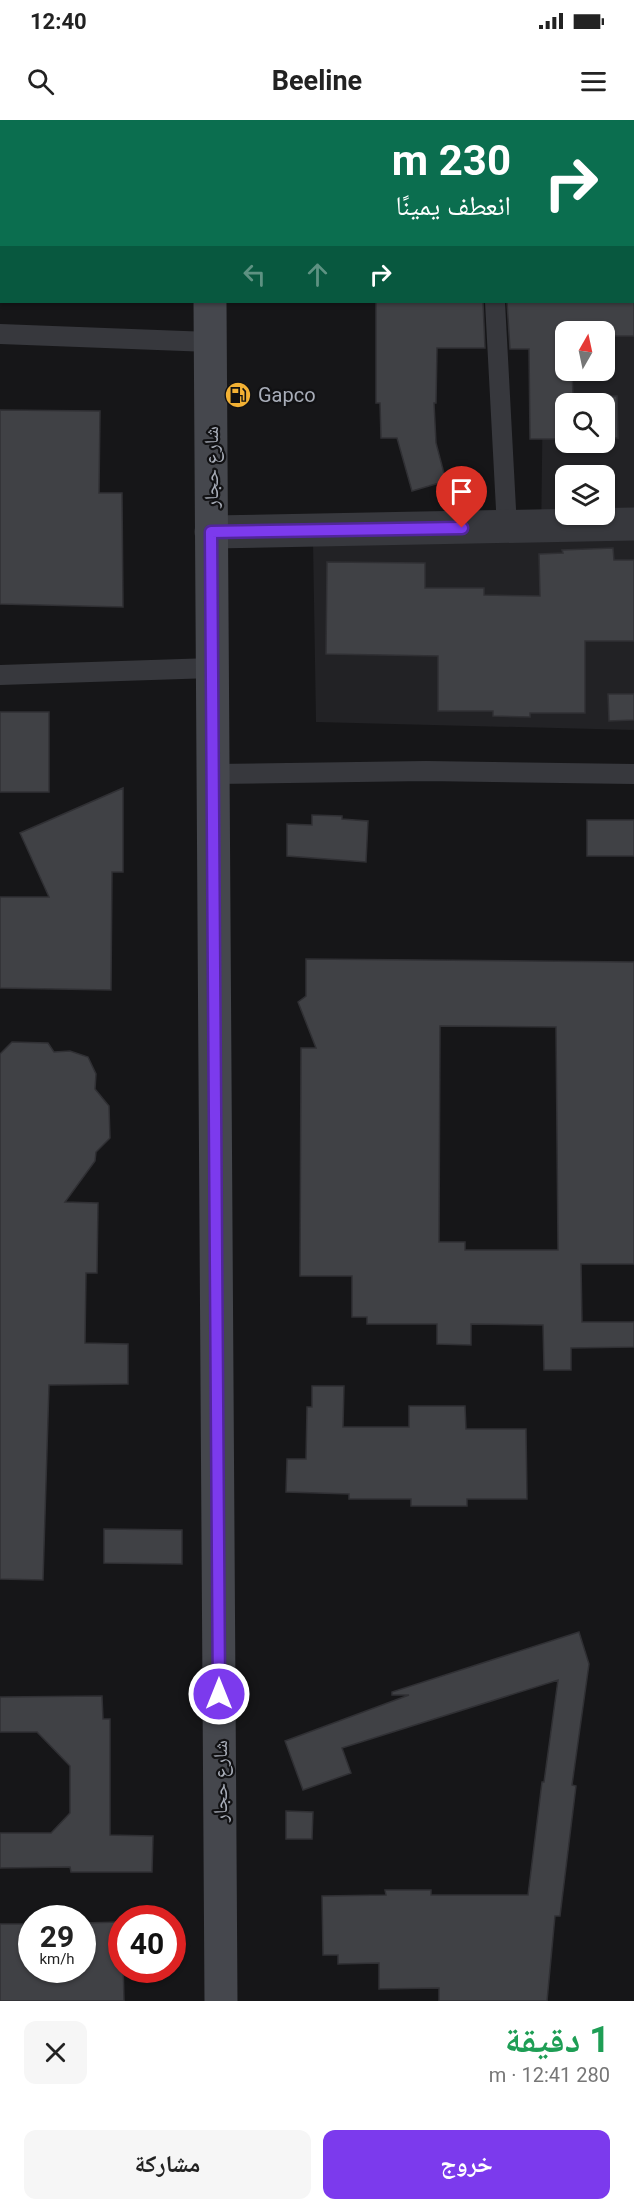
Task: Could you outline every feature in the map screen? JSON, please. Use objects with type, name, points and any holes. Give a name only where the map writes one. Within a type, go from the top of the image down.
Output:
[{"type":"street","name":"شارع حجار","points":[[210,303],[221,2001]]},
{"type":"street","points":[[211,532],[634,524]]},
{"type":"lane","points":[[495,303],[507,528]]},
{"type":"lane","points":[[0,334],[210,342]]},
{"type":"lane","points":[[0,675],[212,668]]},
{"type":"lane","points":[[214,774],[426,771],[634,774]]},
{"type":"shaded area","points":[[544,303],[634,303],[634,730],[316,722],[313,541],[541,540]]},
{"type":"building","points":[[376,303],[483,303],[485,348],[437,348],[436,403],[434,403],[436,443],[446,481],[412,491],[397,438],[381,438],[380,403],[376,403]]},
{"type":"building","points":[[507,303],[634,303],[634,336],[615,336],[615,321],[555,321],[555,381],[572,381],[573,393],[555,393],[555,439],[530,439],[529,349],[510,349]]},
{"type":"building","points":[[615,396],[617,396],[618,438],[615,438]]},
{"type":"building","points":[[0,410],[100,411],[99,493],[122,493],[123,607],[0,604]]},
{"type":"building","points":[[613,548],[614,560],[634,560],[634,641],[585,641],[585,713],[530,713],[530,717],[493,716],[493,711],[438,711],[438,656],[326,654],[327,562],[425,563],[425,588],[484,588],[484,595],[540,596],[539,554],[563,553],[562,550]]},
{"type":"building","points":[[608,694],[634,694],[634,720],[609,721]]},
{"type":"building","points":[[0,712],[49,712],[49,792],[0,792]]},
{"type":"building","points":[[123,788],[123,872],[112,872],[111,990],[0,988],[0,897],[49,897],[20,833]]},
{"type":"building","points":[[312,815],[342,816],[342,819],[368,821],[366,862],[287,856],[287,824],[312,825]]},
{"type":"building","points":[[587,820],[634,820],[634,856],[587,856]]},
{"type":"building","points":[[306,959],[634,962],[634,1264],[581,1264],[582,1322],[634,1322],[634,1347],[571,1348],[571,1370],[544,1370],[543,1325],[471,1324],[471,1345],[437,1344],[437,1324],[367,1324],[367,1317],[352,1317],[352,1276],[300,1276],[301,1048],[316,1048],[298,1002],[306,996]],"holes":[[[440,1026],[556,1027],[558,1250],[465,1250],[465,1242],[439,1242]]]},
{"type":"building","points":[[12,1042],[48,1043],[54,1052],[70,1051],[88,1057],[96,1074],[95,1089],[109,1106],[110,1138],[96,1152],[95,1161],[65,1202],[98,1203],[97,1273],[86,1273],[85,1343],[128,1344],[128,1384],[49,1385],[43,1580],[0,1579],[0,1054]]},
{"type":"building","points":[[312,1386],[344,1386],[343,1427],[409,1427],[409,1406],[465,1406],[466,1429],[526,1429],[527,1499],[467,1499],[467,1506],[411,1506],[411,1499],[349,1499],[349,1494],[286,1492],[287,1459],[306,1459],[307,1407],[312,1407]]},
{"type":"building","points":[[104,1529],[182,1530],[182,1564],[104,1563]]},
{"type":"building","points":[[579,1632],[589,1664],[572,1785],[576,1786],[560,1916],[555,1916],[547,2001],[439,2001],[439,1988],[379,1989],[379,1963],[338,1964],[338,1955],[323,1955],[322,1896],[386,1895],[385,1890],[431,1890],[431,1895],[528,1895],[558,1680],[342,1748],[351,1773],[303,1790],[285,1741],[409,1695],[392,1695],[392,1692]]},
{"type":"building","points":[[102,1696],[103,1719],[110,1719],[110,1835],[153,1836],[152,1872],[71,1872],[70,1867],[0,1868],[0,1833],[51,1833],[70,1813],[70,1766],[37,1732],[0,1732],[0,1697]]},
{"type":"building","points":[[286,1811],[313,1812],[312,1839],[286,1839]]},
{"type":"building","points":[[108,1922],[108,1983],[124,1983],[124,2001],[0,2001],[0,1924],[18,1924],[18,1983],[96,1983],[96,1923]]},
{"type":"place","name":"Gapco","points":[[238,395]]},
{"type":"route","points":[[219,1694],[211,532],[462,528]]}]
